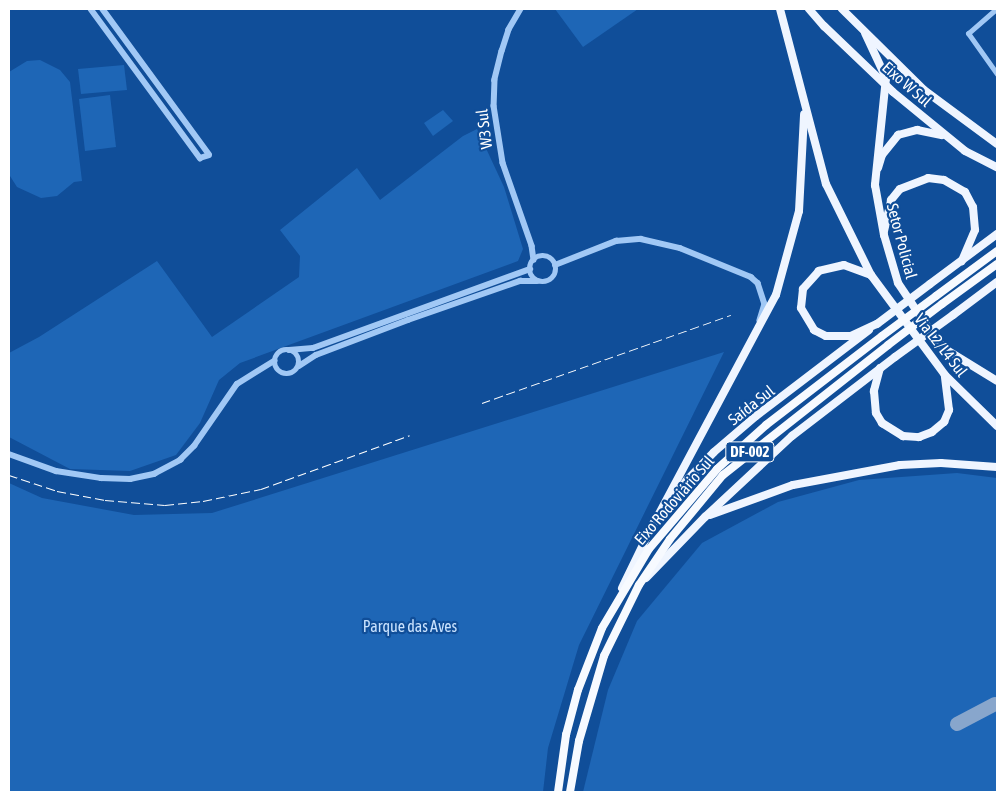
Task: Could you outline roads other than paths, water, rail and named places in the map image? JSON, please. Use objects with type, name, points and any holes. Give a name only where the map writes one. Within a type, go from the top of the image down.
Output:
[{"type":"highway","name":"Eixo Rodoviário Sul","points":[[558,792],[566,735],[578,690],[602,628],[620,593],[649,549],[717,469],[766,425],[997,251]]},
{"type":"highway","name":"Eixo Rodoviário Sul","points":[[570,792],[591,693],[604,656],[640,585],[670,538],[723,475],[942,304],[997,264]]},
{"type":"main road","name":"Via L2/L4 Sul","points":[[780,9],[792,46],[807,130],[826,184],[871,275],[945,375],[997,426]]},
{"type":"main road","name":"Eixo W Sul","points":[[809,9],[824,26],[894,92],[952,141],[978,159],[997,167]]},
{"type":"main road","points":[[842,9],[924,90],[997,144]]},
{"type":"main road","points":[[865,33],[882,65],[887,90],[877,146],[875,185]]},
{"type":"main road","points":[[653,525],[776,295],[792,243],[801,192],[807,130]]},
{"type":"main road","points":[[875,185],[882,155],[898,135],[927,130],[952,141]]},
{"type":"main road","points":[[884,235],[891,200],[900,189],[928,178],[944,180],[965,192],[973,207],[975,230],[962,260]]},
{"type":"main road","name":"Setor Policial","points":[[875,185],[884,235],[902,291],[935,338],[995,379]]},
{"type":"main road","name":"Saída Sul","points":[[620,593],[653,525],[688,479],[714,452],[756,416],[997,234]]},
{"type":"main road","points":[[869,330],[844,337],[826,336],[814,330],[806,319],[801,299],[810,277],[831,266],[844,265],[871,275]]},
{"type":"main road","points":[[640,585],[705,516],[792,436],[880,368],[997,282]]},
{"type":"main road","points":[[982,294],[997,290]]},
{"type":"main road","points":[[880,368],[874,391],[876,413],[882,423],[903,436],[932,432],[944,422],[949,410],[945,375]]},
{"type":"main road","points":[[705,516],[793,484],[900,464],[941,463],[997,467]]},
{"type":"street","points":[[91,9],[202,160],[209,154],[102,9]]},
{"type":"street","name":"W3 Sul","points":[[521,9],[508,30],[502,51],[495,80],[494,106],[503,163],[532,246],[534,260]]},
{"type":"street","points":[[996,9],[968,30],[977,48],[997,74]]},
{"type":"street","points":[[137,72],[144,66]]},
{"type":"street","points":[[192,148],[200,143]]},
{"type":"street","points":[[556,265],[616,241],[642,238],[680,248],[751,277],[761,289],[764,304],[756,334]]},
{"type":"street","name":"W3 Sul","points":[[532,246],[543,257]]},
{"type":"street","points":[[9,454],[56,471],[101,478],[130,479],[154,474],[180,460],[204,433],[228,393],[248,376],[261,371],[274,361],[279,352],[314,348],[530,269],[534,260],[543,257],[556,265]]},
{"type":"street","points":[[261,371],[278,371],[287,374],[316,355],[408,320],[520,281],[550,280],[556,274],[556,265]]},
{"type":"street","points":[[530,269],[537,281]]},
{"type":"street","points":[[289,350],[298,356],[299,366]]},
{"type":"street","points":[[274,361],[278,371]]},
{"type":"railway","points":[[482,403],[731,315]]},
{"type":"railway","points":[[9,475],[57,491],[105,500],[165,505],[203,501],[261,489],[410,435]]},
{"type":"park label","name":"Parque das Aves","points":[[410,626]]}]
